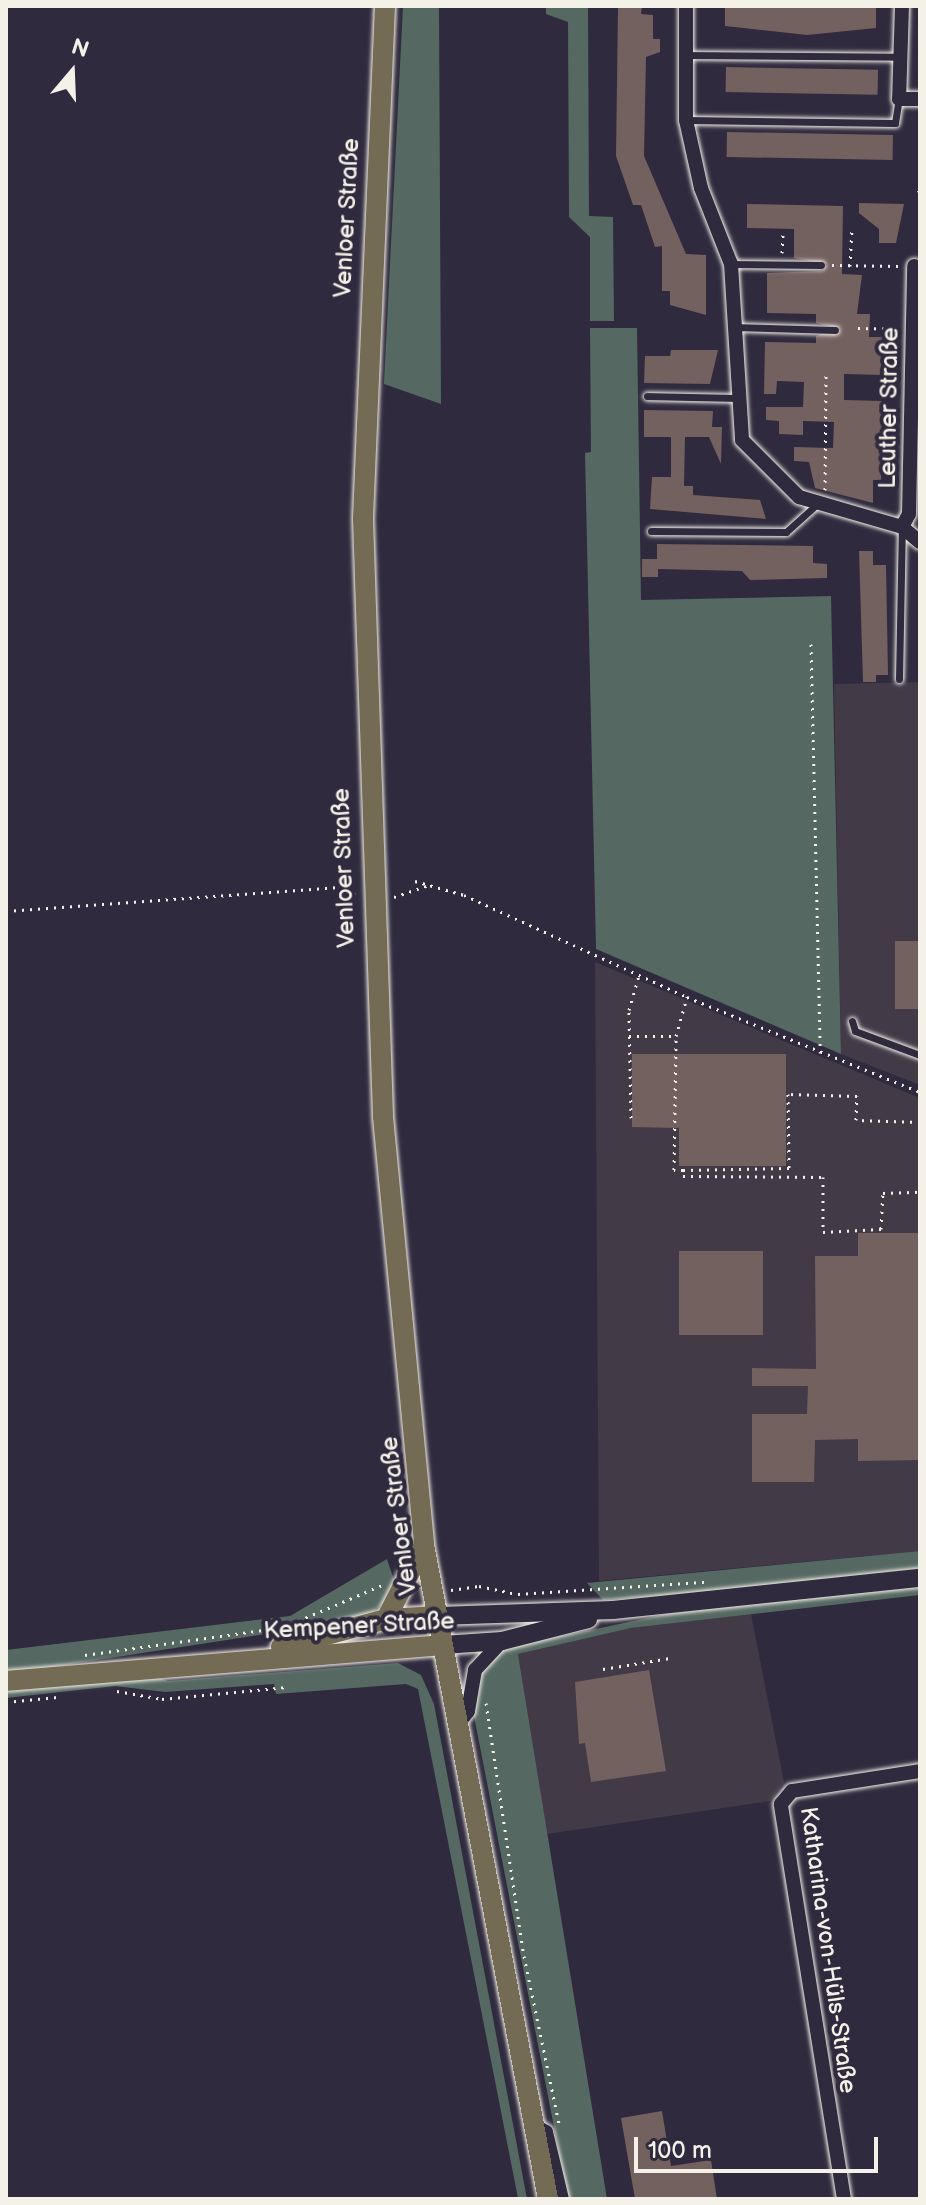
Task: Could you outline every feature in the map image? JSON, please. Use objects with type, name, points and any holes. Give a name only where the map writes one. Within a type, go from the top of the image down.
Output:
[{"type":"main road","name":"Venloer Straße","points":[[385,6],[365,391],[364,699],[383,1117],[424,1545],[548,2199]]},
{"type":"main road","points":[[386,1619],[424,1545]]},
{"type":"main road","name":"Kempener Straße","points":[[246,1658],[386,1619],[438,1616]]},
{"type":"main road","name":"Kempener Straße","points":[[6,1681],[246,1658],[443,1645]]},
{"type":"street","points":[[686,6],[686,120],[701,188],[731,264],[734,398],[742,440],[761,465],[820,506],[902,527],[920,542]]},
{"type":"street","points":[[902,6],[899,99],[920,99]]},
{"type":"street","name":"Leuther Straße","points":[[902,527],[909,514],[913,329],[917,288],[914,266]]},
{"type":"street","name":"Kempener Straße","points":[[438,1616],[613,1610],[920,1578]]},
{"type":"street","name":"Kempener Straße","points":[[443,1645],[502,1641],[613,1610]]},
{"type":"street","points":[[458,1724],[468,1711],[475,1670],[502,1641]]},
{"type":"street","name":"Katharina-von-Hüls-Straße","points":[[844,2199],[781,1804],[792,1791],[920,1771]]},
{"type":"street","points":[[532,2124],[546,2132],[562,2199]]},
{"type":"lane","points":[[688,55],[898,57]]},
{"type":"lane","points":[[686,120],[895,123],[899,99]]},
{"type":"lane","points":[[731,264],[821,265]]},
{"type":"lane","points":[[732,327],[835,330]]},
{"type":"lane","points":[[647,396],[734,398]]},
{"type":"lane","points":[[651,531],[786,532],[820,506]]},
{"type":"lane","points":[[899,679],[902,527]]},
{"type":"lane","points":[[852,1021],[855,1031],[920,1055]]},
{"type":"path","points":[[534,6],[542,6]]},
{"type":"path","points":[[850,266],[852,231]]},
{"type":"path","points":[[782,266],[783,233]]},
{"type":"path","points":[[821,265],[914,266]]},
{"type":"path","points":[[858,328],[913,329]]},
{"type":"path","points":[[820,506],[826,374]]},
{"type":"path","points":[[811,644],[820,1053]]},
{"type":"path","points":[[415,881],[464,895],[687,997],[920,1092]]},
{"type":"path","points":[[6,911],[339,887]]},
{"type":"path","points":[[631,1118],[629,1036],[639,976]]},
{"type":"path","points":[[687,997],[676,1036],[674,1170],[789,1168],[788,1094],[857,1096],[856,1120],[920,1122]]},
{"type":"path","points":[[629,1036],[676,1036]]},
{"type":"path","points":[[683,1170],[683,1176],[823,1177],[823,1232],[881,1229],[883,1193],[920,1192]]},
{"type":"path","points":[[603,1669],[670,1658]]},
{"type":"path","points":[[475,1670],[487,1681],[524,1956],[562,2138]]},
{"type":"path","points":[[114,1690],[162,1699],[286,1687]]},
{"type":"path","points":[[6,1702],[68,1695]]},
{"type":"shaded area","points":[[920,682],[920,1085],[841,1054],[834,684]]},
{"type":"shaded area","points":[[595,962],[920,1098],[920,1551],[599,1581]]},
{"type":"shaded area","points":[[751,1614],[784,1782],[770,1801],[547,1834],[518,1654],[631,1628]]},
{"type":"green space","points":[[403,6],[439,6],[441,404],[384,384]]},
{"type":"green space","points":[[546,6],[588,6],[589,216],[613,217],[614,321],[590,321],[590,237],[569,217],[568,22],[546,14]]},
{"type":"green space","points":[[590,328],[637,328],[641,600],[831,596],[841,1054],[596,949],[585,453],[591,452]]},
{"type":"green space","points":[[920,1551],[920,1568],[698,1593],[603,1600],[587,1583]]},
{"type":"green space","points":[[387,1559],[398,1592],[363,1619],[6,1674],[6,1650],[290,1616]]},
{"type":"green space","points":[[920,1585],[920,1595],[631,1628],[518,1654],[607,2199],[568,2199],[473,1711],[479,1677],[495,1655],[515,1646],[667,1614]]},
{"type":"green space","points":[[398,1663],[421,1675],[434,1704],[527,2199],[518,2199],[418,1689],[406,1684],[276,1694],[274,1684],[165,1692],[115,1686],[6,1698],[6,1688],[144,1673],[168,1681]]},
{"type":"building","points":[[618,6],[642,6],[641,14],[653,15],[653,39],[660,39],[660,52],[646,57],[644,156],[686,254],[706,255],[706,315],[670,305],[670,291],[662,291],[662,246],[655,247],[641,205],[633,205],[616,156]]},
{"type":"building","points":[[725,6],[876,6],[876,28],[807,35],[725,26]]},
{"type":"building","points":[[726,67],[878,70],[878,95],[726,92]]},
{"type":"building","points":[[727,132],[893,135],[893,160],[727,157]]},
{"type":"building","points":[[859,203],[904,204],[896,243],[879,243],[879,229],[859,213]]},
{"type":"building","points":[[747,204],[843,206],[842,274],[862,275],[857,314],[870,314],[869,337],[884,337],[883,375],[844,374],[844,400],[883,401],[881,480],[873,480],[873,503],[815,488],[809,462],[794,461],[794,447],[833,448],[834,422],[803,421],[803,435],[779,434],[779,421],[766,420],[766,407],[803,407],[804,382],[777,381],[776,394],[764,394],[765,342],[816,343],[816,336],[841,329],[816,323],[816,314],[767,313],[767,273],[822,271],[827,264],[794,258],[794,229],[747,228]]},
{"type":"building","points":[[671,350],[718,350],[710,384],[644,383],[645,356],[670,356]]},
{"type":"building","points":[[644,410],[713,411],[712,427],[722,427],[721,464],[709,437],[685,437],[684,486],[693,486],[693,495],[760,500],[766,519],[650,509],[652,477],[671,477],[671,437],[644,437]]},
{"type":"building","points":[[657,544],[813,546],[813,563],[827,564],[827,578],[750,580],[742,571],[658,569],[658,577],[642,577],[642,559],[657,559]]},
{"type":"building","points":[[859,551],[873,551],[873,565],[886,565],[888,675],[876,675],[876,682],[863,682]]},
{"type":"building","points":[[895,941],[920,941],[920,1009],[895,1009]]},
{"type":"building","points":[[632,1054],[786,1054],[786,1166],[679,1166],[679,1128],[632,1127]]},
{"type":"building","points":[[858,1233],[919,1233],[920,1460],[858,1461],[858,1439],[815,1440],[814,1482],[752,1482],[752,1414],[807,1414],[808,1386],[752,1386],[752,1368],[816,1369],[815,1256],[858,1256]]},
{"type":"building","points":[[679,1251],[763,1251],[763,1335],[679,1335]]},
{"type":"building","points":[[649,1670],[666,1771],[591,1782],[585,1743],[579,1744],[575,1682]]},
{"type":"building","points":[[662,2111],[671,2166],[711,2160],[717,2199],[635,2199],[621,2118]]}]
